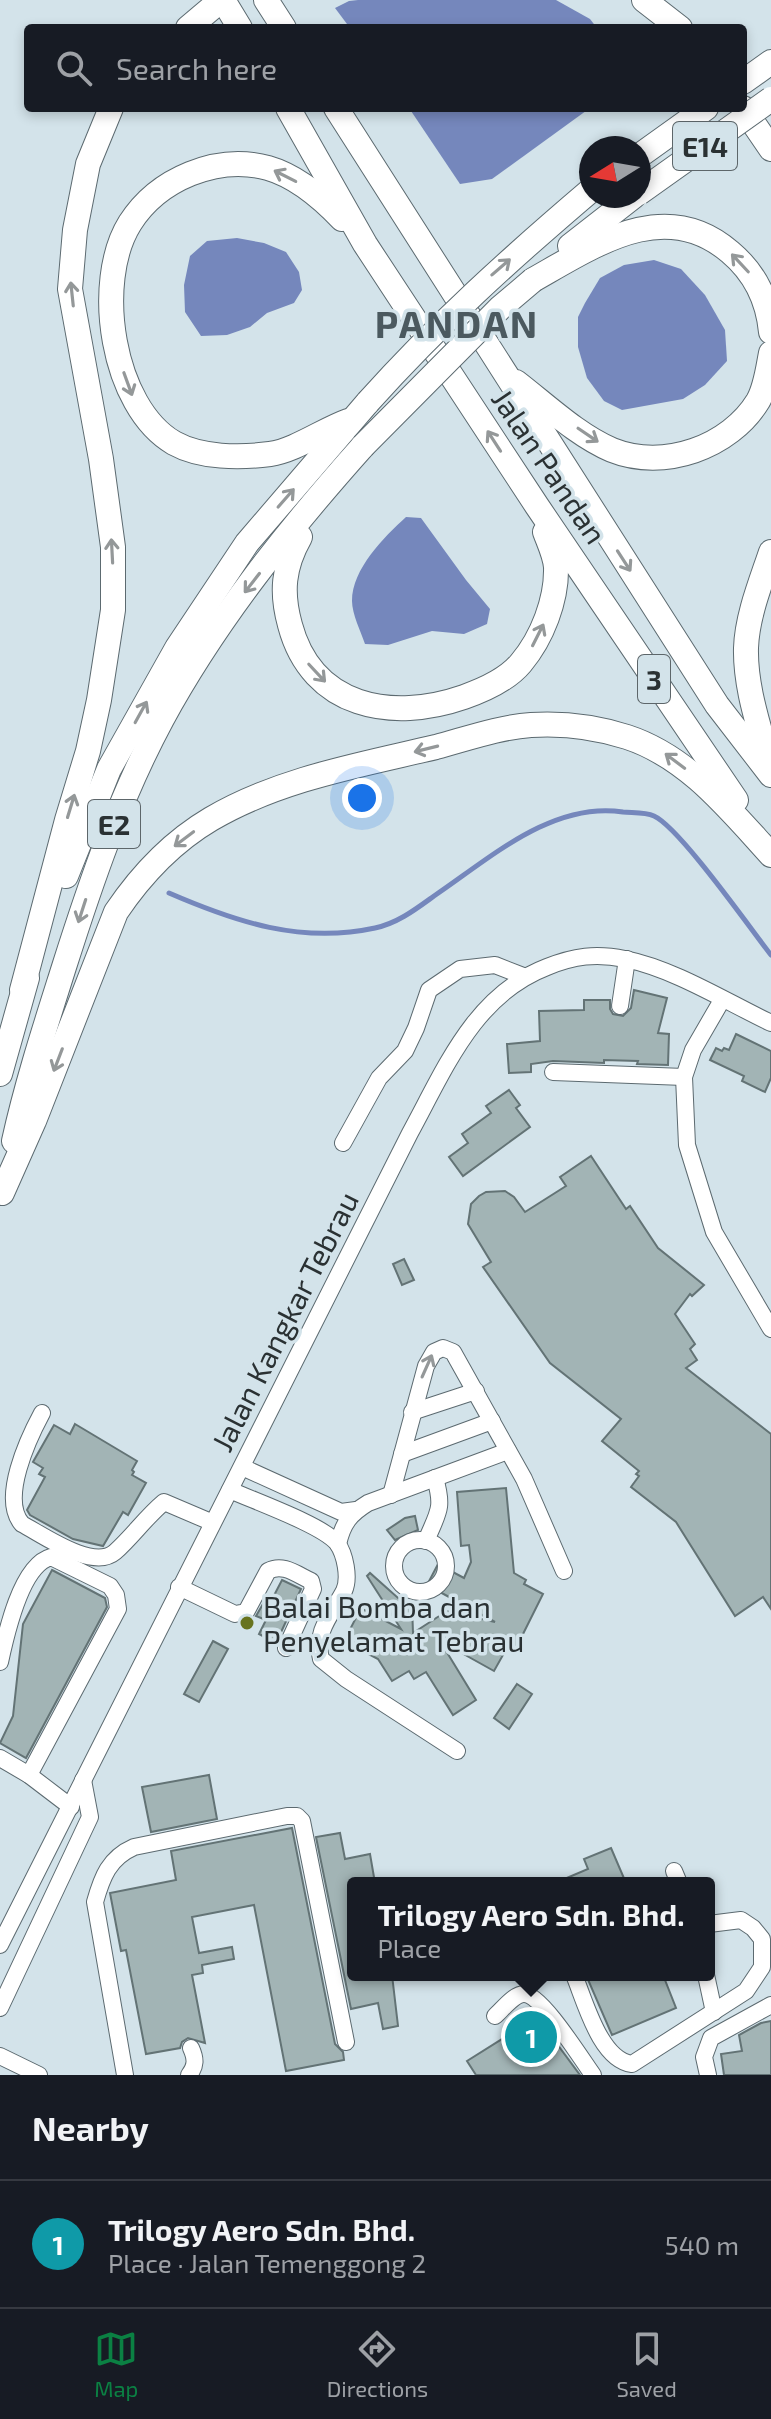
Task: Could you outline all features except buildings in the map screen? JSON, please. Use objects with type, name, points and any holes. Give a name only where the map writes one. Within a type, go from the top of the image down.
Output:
[{"type":"highway","points":[[193,24],[222,0],[237,24]]},
{"type":"highway","points":[[266,0],[281,24]]},
{"type":"highway","points":[[644,0],[675,24]]},
{"type":"highway","name":"E14","points":[[747,79],[771,62]]},
{"type":"highway","name":"E14","points":[[651,184],[771,99]]},
{"type":"highway","points":[[22,990],[88,751],[113,610],[113,547],[101,459],[70,289],[75,230],[88,164],[109,112]]},
{"type":"highway","name":"Jalan Pandan","points":[[290,112],[365,244],[771,853]]},
{"type":"highway","name":"Jalan Pandan","points":[[339,112],[717,705],[771,773]]},
{"type":"highway","name":"E14","points":[[651,147],[700,112]]},
{"type":"highway","points":[[746,112],[771,149]]},
{"type":"highway","points":[[365,244],[324,200],[291,178],[269,168],[240,163],[207,168],[162,188],[128,225],[113,267],[112,314],[127,388],[143,416],[175,443],[224,456],[274,453],[361,411],[420,343],[579,200]]},
{"type":"highway","name":"E14","points":[[533,280],[619,208]]},
{"type":"highway","points":[[533,280],[616,235],[659,226],[682,228],[701,233],[720,244],[751,274],[764,297],[771,332]]},
{"type":"highway","name":"E2","points":[[1,1197],[22,1102],[85,902],[128,787],[162,719],[202,651],[316,499],[363,446],[500,308],[533,280]]},
{"type":"highway","points":[[502,372],[589,437],[611,449],[629,455],[678,454],[728,436],[746,417],[760,398],[771,353]]},
{"type":"highway","name":"E2","points":[[0,1074],[22,990],[109,769],[177,648],[247,543],[361,411]]},
{"type":"highway","points":[[316,499],[293,549],[285,577],[285,607],[292,634],[303,658],[342,696],[363,705],[386,709],[454,701],[484,690],[520,665],[538,638],[556,586],[556,563],[537,506]]},
{"type":"highway","points":[[771,552],[757,593],[746,647],[750,692],[771,773]]},
{"type":"highway","points":[[1,1197],[116,912],[136,882],[165,853],[209,820],[260,793],[360,765],[529,725],[583,726],[628,737],[664,753],[703,782],[771,853]]},
{"type":"street","name":"Jalan Kangkar Tebrau","points":[[0,1945],[389,1173],[459,1043],[493,1000],[523,976],[568,959],[594,954],[627,959],[662,971],[771,1023]]},
{"type":"street","points":[[620,1006],[627,959]]},
{"type":"street","points":[[343,1143],[379,1078],[405,1051],[429,990],[460,969],[495,965],[523,976]]},
{"type":"street","points":[[722,1000],[693,1050],[684,1077],[687,1145],[714,1232],[771,1329]]},
{"type":"street","points":[[553,1072],[684,1077]]},
{"type":"street","points":[[391,1495],[426,1366],[434,1352],[443,1348],[453,1352],[524,1479],[564,1571]]},
{"type":"street","points":[[412,1412],[476,1391]]},
{"type":"street","points":[[42,1413],[18,1457],[13,1473],[11,1505],[15,1518],[22,1524],[92,1558],[112,1555],[164,1502],[211,1522]]},
{"type":"street","points":[[402,1454],[492,1421]]},
{"type":"street","points":[[242,1467],[341,1512],[356,1510],[508,1451]]},
{"type":"street","points":[[426,1541],[440,1510],[435,1478]]},
{"type":"street","points":[[272,1509],[282,1486]]},
{"type":"street","points":[[230,1490],[324,1532],[338,1544]]},
{"type":"street","points":[[356,1510],[343,1524],[338,1544],[347,1573],[345,1589],[322,1630],[319,1641],[321,1659],[346,1679],[457,1751]]},
{"type":"street","points":[[0,1662],[11,1615],[35,1567],[44,1559],[51,1557],[110,1586],[116,1595],[118,1609],[29,1775]]},
{"type":"street","points":[[179,1587],[241,1614],[246,1612],[272,1568],[280,1566],[311,1581],[313,1589],[286,1648]]},
{"type":"street","points":[[0,1758],[29,1775],[71,1807]]},
{"type":"street","points":[[0,2008],[90,1817],[83,1780]]},
{"type":"street","points":[[125,2075],[95,1902],[100,1882],[109,1866],[119,1854],[134,1847],[287,1816],[297,1816],[302,1821],[346,2042]]},
{"type":"street","points":[[577,1981],[603,2044],[624,2063],[646,2067],[714,2012],[746,1991],[762,1967],[762,1939],[753,1928],[741,1920],[715,1923]]},
{"type":"street","points":[[707,1981],[714,2012]]},
{"type":"street","points":[[495,2016],[520,1994],[532,1996],[546,2010],[593,2075]]},
{"type":"street","points":[[708,2075],[704,2057],[711,2038],[771,2005]]},
{"type":"street","points":[[189,2075],[195,2058],[191,2048]]},
{"type":"street","points":[[1,2055],[39,2075]]},
{"type":"water","points":[[556,0],[594,24],[347,24],[335,8],[349,1]]},
{"type":"water","points":[[412,112],[584,112],[492,179],[460,184]]},
{"type":"water","points":[[237,238],[264,243],[286,252],[299,272],[302,290],[294,303],[267,313],[250,327],[227,335],[201,336],[185,312],[184,285],[190,256],[207,241]]},
{"type":"water","points":[[654,260],[681,269],[705,295],[725,330],[727,361],[705,385],[683,399],[622,410],[604,401],[587,378],[578,347],[578,317],[600,278],[624,265]]},
{"type":"water","points":[[406,517],[421,518],[490,609],[487,624],[464,634],[432,631],[388,645],[365,644],[353,612],[353,589],[371,554]]},
{"type":"waterway","points":[[169,893],[244,921],[295,932],[348,932],[375,928],[406,915],[499,850],[546,824],[571,815],[597,811],[643,813],[654,816],[680,839],[771,955]]},
{"type":"place","name":"Balai Bomba dan Penyelamat Tebrau","points":[[247,1623]]},
{"type":"place","name":"Trilogy Aero Sdn. Bhd.","points":[[531,2037]]},
{"type":"district","name":"PANDAN","points":[[457,323]]}]
